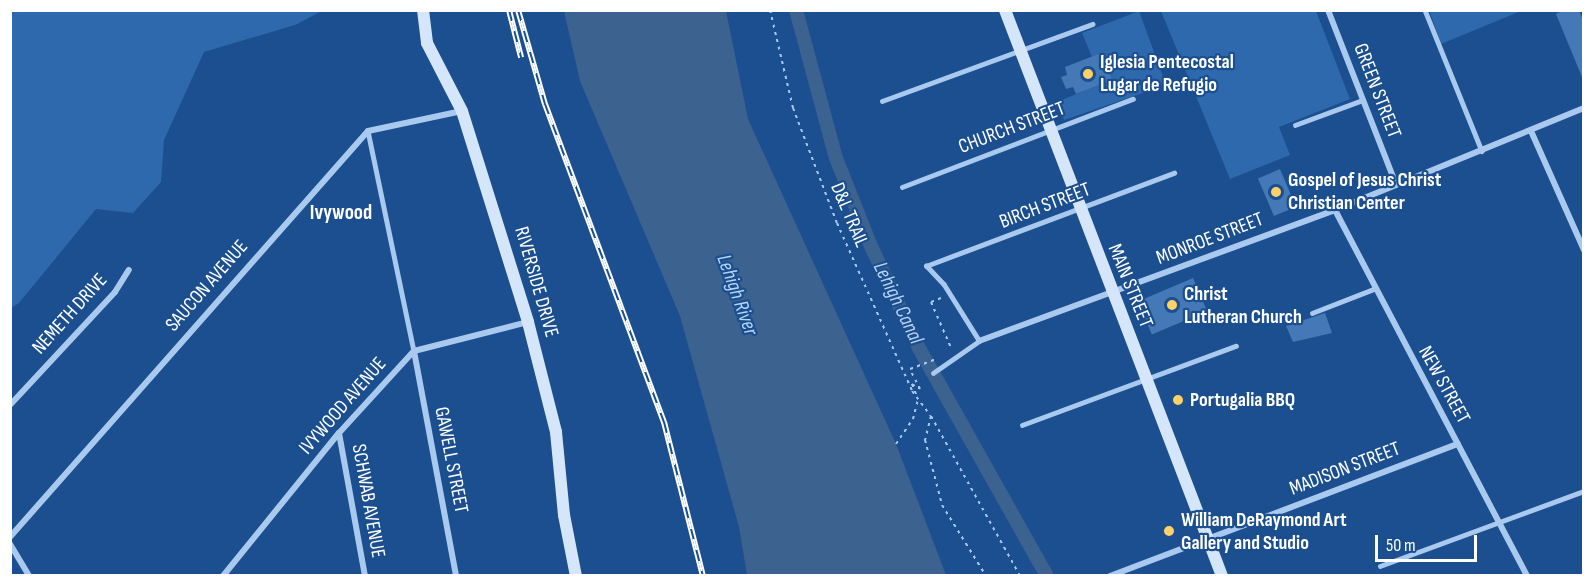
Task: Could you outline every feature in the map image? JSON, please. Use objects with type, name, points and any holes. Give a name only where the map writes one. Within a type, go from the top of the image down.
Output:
[{"type":"street","name":"RIVERSIDE DRIVE","points":[[423,10],[427,43],[462,111],[528,322],[556,432],[564,515],[576,576]]},
{"type":"street","name":"MAIN STREET","points":[[1005,10],[1111,293],[1222,576]]},
{"type":"street","name":"GREEN STREET","points":[[1328,10],[1396,184]]},
{"type":"street","name":"MONROE STREET","points":[[979,341],[1335,210],[1584,108]]},
{"type":"street","points":[[368,131],[462,111]]},
{"type":"street","name":"SAUCON AVENUE","points":[[10,537],[368,131]]},
{"type":"street","points":[[1531,131],[1584,250]]},
{"type":"street","name":"NEW STREET","points":[[1335,210],[1374,289],[1501,523],[1527,576]]},
{"type":"street","name":"NEMETH DRIVE","points":[[10,405],[115,292],[129,270]]},
{"type":"street","name":"IVYWOOD AVENUE","points":[[223,576],[339,433],[414,351],[528,322]]},
{"type":"street","name":"GAWELL STREET","points":[[414,351],[456,576]]},
{"type":"street","name":"SCHWAB AVENUE","points":[[339,433],[365,576]]},
{"type":"street","name":"MADISON STREET","points":[[1110,576],[1458,444]]},
{"type":"street","points":[[10,544],[30,576]]},
{"type":"lane","points":[[1425,10],[1482,151]]},
{"type":"lane","points":[[882,101],[1020,54],[1092,24]]},
{"type":"lane","name":"CHURCH STREET","points":[[902,187],[1133,99]]},
{"type":"lane","points":[[1295,125],[1363,100]]},
{"type":"lane","points":[[368,131],[414,351]]},
{"type":"lane","name":"BIRCH STREET","points":[[950,295],[926,266],[1174,173]]},
{"type":"lane","points":[[1312,313],[1374,289]]},
{"type":"lane","points":[[933,373],[979,341],[950,295]]},
{"type":"lane","points":[[1022,425],[1236,346]]},
{"type":"lane","points":[[1380,566],[1584,491]]},
{"type":"path","name":"D&L TRAIL","points":[[770,10],[785,84],[818,178],[918,399],[931,416],[1020,576]]},
{"type":"path","points":[[950,295],[931,302],[951,354]]},
{"type":"path","points":[[896,444],[913,419],[918,399],[912,384],[920,389],[910,369],[940,358]]},
{"type":"path","points":[[931,416],[925,440],[942,505],[986,576]]},
{"type":"shaded area","points":[[11,10],[322,11],[295,25],[204,52],[164,140],[161,182],[133,213],[96,209],[19,303],[11,308]]},
{"type":"shaded area","points":[[1429,10],[1521,11],[1441,44]]},
{"type":"shaded area","points":[[1139,11],[1166,85],[1064,120],[1057,102],[1111,80],[1101,53],[1092,57],[1082,33]]},
{"type":"shaded area","points":[[1161,11],[1316,11],[1350,99],[1279,127],[1290,155],[1230,179]]},
{"type":"water","name":"Lehigh River","points":[[564,11],[726,11],[748,119],[896,444],[946,575],[747,575],[739,527],[680,316],[580,81]]},
{"type":"building","points":[[1564,10],[1579,10],[1584,23],[1584,82],[1556,14]]},
{"type":"building","name":"Iglesia Pentecostal Lugar de Refugio","points":[[1101,53],[1112,80],[1076,94],[1073,87],[1066,89],[1061,77],[1067,75],[1065,67]]},
{"type":"building","name":"Gospel of Jesus Christ Christian Center","points":[[1280,169],[1296,207],[1274,216],[1258,178]]},
{"type":"building","name":"Christ Lutheran Church","points":[[1193,278],[1207,311],[1152,335],[1138,301]]},
{"type":"building","points":[[1325,313],[1332,333],[1293,342],[1286,326]]},
{"type":"waterway","name":"Lehigh Canal","points":[[796,10],[836,158],[870,244],[919,348],[1047,576]]},
{"type":"railway","points":[[509,10],[521,57]]},
{"type":"railway","points":[[518,10],[545,104],[664,422],[703,576]]},
{"type":"place","name":"Iglesia Pentecostal Lugar de Refugio","points":[[1088,74]]},
{"type":"place","name":"Gospel of Jesus Christ Christian Center","points":[[1276,192]]},
{"type":"place","name":"Christ Lutheran Church","points":[[1172,305]]},
{"type":"place","name":"Portugalia BBQ","points":[[1178,400]]},
{"type":"place","name":"William DeRaymond Art Gallery and Studio","points":[[1169,531]]},
{"type":"district","name":"Ivywood","points":[[341,213]]}]
